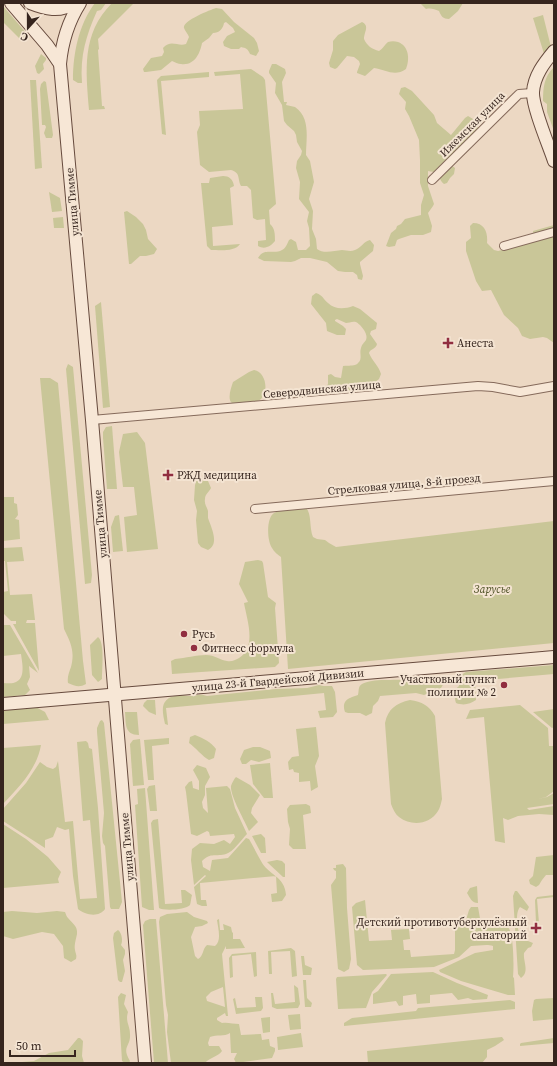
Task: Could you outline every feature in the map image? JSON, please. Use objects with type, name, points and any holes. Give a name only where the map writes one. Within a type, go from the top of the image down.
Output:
[{"type":"main road","points":[[11,3],[60,64]]},
{"type":"main road","points":[[30,3],[54,10],[63,9],[74,3]]},
{"type":"main road","name":"улица Тимме","points":[[80,3],[66,32],[60,64],[92,420],[145,1063]]},
{"type":"main road","points":[[554,51],[537,74],[532,94],[554,161]]},
{"type":"main road","name":"улица 23-й Гвардейской Дивизии","points":[[3,704],[554,657]]},
{"type":"street","name":"Ижемская улица","points":[[432,180],[519,94],[532,94]]},
{"type":"street","points":[[504,246],[554,232]]},
{"type":"street","name":"Северодвинская улица","points":[[92,420],[478,386],[520,392],[554,386]]},
{"type":"street","name":"Стрелковая улица, 8-й проезд","points":[[255,509],[554,481]]},
{"type":"green space","points":[[95,3],[106,3],[101,10],[97,11],[90,29],[83,55],[82,83],[78,83],[73,80],[73,70],[78,39],[89,11]]},
{"type":"green space","points":[[112,3],[134,3],[98,39],[102,106],[104,106],[105,109],[89,110],[87,67],[90,40],[102,15]]},
{"type":"green space","points":[[420,3],[463,3],[458,11],[449,19],[442,17],[439,11],[426,9]]},
{"type":"green space","points":[[3,6],[27,34],[21,40],[3,22]]},
{"type":"green space","points":[[216,8],[222,9],[234,22],[254,38],[259,51],[256,56],[250,54],[248,50],[241,47],[239,49],[231,49],[224,46],[223,42],[227,36],[235,32],[226,22],[220,30],[213,33],[202,43],[198,55],[193,61],[186,64],[179,64],[172,61],[161,70],[144,72],[143,69],[151,58],[162,56],[164,52],[163,48],[166,45],[186,44],[189,37],[184,28],[187,22]]},
{"type":"green space","points":[[543,15],[551,47],[545,57],[533,18]]},
{"type":"green space","points":[[362,22],[366,25],[364,39],[372,48],[379,51],[388,42],[392,41],[398,42],[404,46],[408,53],[406,69],[394,73],[374,68],[365,76],[357,73],[360,64],[359,61],[354,57],[347,56],[337,68],[335,69],[330,67],[329,63],[333,50],[333,41],[338,35]]},
{"type":"green space","points":[[41,54],[46,58],[46,60],[43,64],[44,69],[39,74],[37,73],[35,66]]},
{"type":"green space","points":[[272,64],[276,64],[285,69],[286,73],[282,82],[284,102],[287,102],[286,105],[295,107],[300,112],[306,123],[306,155],[310,161],[314,182],[309,199],[313,211],[312,229],[316,239],[317,249],[325,252],[342,250],[353,251],[370,240],[374,245],[373,251],[360,262],[363,276],[362,280],[358,279],[357,275],[353,272],[338,271],[327,262],[310,258],[301,258],[291,262],[264,261],[258,258],[266,252],[276,252],[282,250],[291,239],[296,242],[298,250],[306,250],[310,246],[307,221],[309,212],[299,199],[300,182],[296,168],[297,161],[302,151],[297,142],[294,131],[284,121],[282,105],[275,93],[276,83],[269,73]]},
{"type":"green space","points":[[554,67],[554,131],[547,112],[547,104],[543,101],[543,91],[548,75]]},
{"type":"green space","points":[[251,69],[265,80],[276,204],[269,210],[270,224],[274,230],[275,241],[270,246],[265,247],[258,246],[258,241],[266,240],[265,219],[257,220],[253,218],[251,190],[247,186],[241,186],[238,174],[234,171],[209,172],[200,165],[197,132],[200,125],[199,111],[243,109],[240,74],[215,76],[214,72]]},
{"type":"green space","points":[[209,72],[209,77],[161,81],[166,135],[162,134],[157,80],[161,76]]},
{"type":"green space","points":[[30,80],[36,80],[42,168],[35,169]]},
{"type":"green space","points":[[44,81],[46,82],[53,135],[52,138],[46,138],[44,133],[46,127],[45,125],[42,125],[40,89],[41,84]]},
{"type":"green space","points":[[405,87],[412,91],[434,115],[437,123],[451,135],[468,116],[477,123],[478,130],[467,152],[451,165],[455,168],[454,174],[447,183],[444,184],[442,182],[438,174],[428,171],[428,186],[434,204],[428,213],[432,226],[431,232],[423,235],[411,235],[399,239],[397,240],[395,246],[389,247],[386,246],[391,233],[397,226],[405,219],[421,215],[421,205],[424,195],[420,183],[419,140],[405,109],[406,102],[399,94],[401,88]]},
{"type":"green space","points":[[223,176],[230,178],[233,181],[234,186],[230,188],[233,225],[212,227],[213,246],[240,244],[238,247],[231,249],[211,250],[207,246],[201,183],[209,183],[210,178]]},
{"type":"green space","points":[[49,192],[60,198],[62,211],[52,212]]},
{"type":"green space","points":[[127,211],[143,224],[148,239],[157,249],[154,254],[140,256],[131,264],[129,264],[124,212]]},
{"type":"green space","points":[[63,217],[64,228],[54,228],[53,218]]},
{"type":"green space","points":[[473,223],[477,223],[485,229],[487,243],[494,250],[498,251],[531,243],[534,239],[533,231],[554,225],[554,343],[543,337],[530,339],[522,336],[518,328],[504,315],[491,290],[482,291],[476,281],[466,251],[466,242],[471,238],[470,226]]},
{"type":"green space","points":[[316,293],[334,307],[347,308],[353,306],[360,309],[377,323],[376,329],[371,331],[370,334],[377,344],[369,353],[379,368],[381,374],[379,379],[371,386],[357,392],[328,394],[324,392],[328,384],[328,375],[331,374],[335,377],[341,378],[343,366],[357,364],[361,358],[360,352],[362,345],[367,338],[362,327],[356,322],[346,323],[337,319],[335,320],[346,329],[345,335],[337,335],[327,331],[326,323],[311,304],[312,296]]},
{"type":"green space","points":[[101,302],[110,407],[103,408],[95,306]]},
{"type":"green space","points":[[68,364],[73,367],[92,575],[91,583],[85,584],[66,369]]},
{"type":"green space","points":[[254,370],[261,374],[265,382],[265,391],[261,399],[251,403],[232,403],[230,399],[230,390],[233,382]]},
{"type":"green space","points":[[40,378],[50,378],[58,383],[86,684],[81,686],[75,686],[68,683],[68,675],[73,657],[70,643],[64,629]]},
{"type":"green space","points":[[112,426],[117,489],[107,489],[103,432],[106,427]]},
{"type":"green space","points":[[137,432],[145,443],[158,549],[127,552],[124,517],[137,515],[134,487],[123,487],[119,452],[123,434]]},
{"type":"green space","points":[[204,477],[208,481],[211,488],[206,496],[205,504],[214,535],[212,547],[208,550],[201,547],[198,543],[196,520],[197,511],[194,500],[197,479]]},
{"type":"green space","points":[[3,488],[4,497],[14,497],[14,503],[17,504],[18,515],[15,519],[19,520],[20,539],[3,541]]},
{"type":"green space","name":"Зарусье","points":[[306,508],[309,514],[313,537],[325,540],[336,547],[554,521],[554,643],[288,669],[281,557],[270,545],[268,530],[271,516],[274,513],[285,509]]},
{"type":"green space","points":[[119,515],[123,551],[113,552],[111,527],[115,516]]},
{"type":"green space","points":[[22,547],[24,561],[7,562],[10,595],[32,594],[35,620],[27,620],[26,623],[35,623],[39,671],[13,624],[16,624],[16,621],[11,621],[3,613],[3,592],[8,591],[5,561],[3,561],[3,548]]},
{"type":"green space","points":[[258,560],[262,561],[263,563],[268,597],[276,603],[275,608],[279,663],[275,667],[172,674],[171,661],[175,659],[206,655],[233,661],[245,653],[248,647],[249,633],[244,603],[248,602],[239,584],[245,562]]},
{"type":"green space","points":[[3,625],[10,625],[38,673],[29,666],[30,677],[27,684],[30,690],[25,695],[3,697],[3,683],[16,682],[21,677],[23,670],[21,654],[3,656]]},
{"type":"green space","points":[[98,637],[102,644],[103,656],[102,679],[98,682],[92,675],[90,645]]},
{"type":"green space","points":[[554,665],[554,674],[475,681],[476,700],[467,704],[456,703],[455,693],[459,686],[458,680],[461,675],[466,672]]},
{"type":"green space","points":[[427,675],[444,676],[444,683],[441,688],[424,695],[416,693],[380,696],[378,701],[373,706],[372,713],[366,716],[360,713],[345,712],[345,702],[349,698],[358,695],[359,687],[362,684],[378,680],[403,680]]},
{"type":"green space","points":[[319,685],[332,686],[335,692],[337,712],[333,717],[320,718],[318,711],[326,710],[324,693],[166,708],[168,725],[165,724],[163,705],[168,699],[179,695],[207,696],[276,689],[307,688]]},
{"type":"green space","points":[[147,700],[155,700],[156,715],[149,712],[143,706]]},
{"type":"green space","points":[[410,700],[425,705],[435,716],[442,799],[435,815],[420,823],[409,822],[399,817],[395,813],[391,804],[385,723],[388,714],[393,707]]},
{"type":"green space","points":[[520,705],[548,728],[549,746],[554,746],[554,791],[546,797],[538,799],[547,797],[554,793],[554,804],[527,808],[529,810],[554,806],[554,815],[539,814],[518,816],[508,820],[503,818],[505,843],[495,841],[484,717],[466,719],[470,710]]},
{"type":"green space","points":[[34,706],[45,712],[49,720],[3,724],[3,711]]},
{"type":"green space","points":[[554,709],[554,727],[552,728],[533,712]]},
{"type":"green space","points":[[125,712],[137,712],[139,735],[128,731]]},
{"type":"green space","points":[[102,720],[104,723],[122,902],[119,909],[111,909],[110,907],[105,846],[102,836],[104,813],[97,728]]},
{"type":"green space","points":[[316,727],[319,756],[315,766],[318,787],[311,791],[310,781],[299,782],[299,773],[294,772],[293,769],[289,770],[288,762],[292,757],[299,756],[296,729]]},
{"type":"green space","points":[[195,735],[212,744],[216,749],[214,758],[209,760],[204,757],[189,743],[190,737]]},
{"type":"green space","points":[[169,738],[169,744],[152,746],[154,780],[148,780],[144,740]]},
{"type":"green space","points":[[140,739],[144,785],[133,786],[130,744],[133,740]]},
{"type":"green space","points":[[86,741],[89,748],[92,749],[98,808],[105,909],[96,915],[84,913],[78,909],[73,876],[69,829],[65,830],[57,827],[53,837],[45,840],[45,848],[3,821],[3,809],[26,783],[40,762],[53,769],[56,767],[58,761],[65,822],[73,821],[80,899],[97,898],[90,820],[83,821],[77,742]]},
{"type":"green space","points":[[41,745],[36,762],[31,770],[3,804],[3,748]]},
{"type":"green space","points":[[253,747],[260,747],[270,751],[271,758],[259,762],[251,760],[246,764],[242,764],[240,759],[244,750]]},
{"type":"green space","points":[[270,763],[273,798],[264,798],[253,784],[250,765]]},
{"type":"green space","points":[[197,765],[206,768],[210,777],[205,786],[205,795],[202,802],[203,808],[208,813],[206,788],[227,786],[230,789],[235,808],[247,834],[229,853],[205,858],[202,861],[203,867],[210,871],[212,860],[228,858],[246,838],[249,839],[264,866],[276,876],[200,883],[201,900],[206,900],[207,906],[197,904],[194,887],[206,876],[205,875],[194,885],[191,860],[192,849],[200,843],[214,844],[224,840],[230,844],[235,837],[234,834],[210,836],[209,832],[207,831],[197,836],[191,834],[185,787],[192,781],[193,788],[199,790],[199,781],[193,770]]},
{"type":"green space","points":[[236,777],[250,785],[260,795],[252,808],[251,813],[258,822],[249,831],[231,790],[231,786]]},
{"type":"green space","points":[[155,785],[157,811],[150,811],[147,789],[149,786]]},
{"type":"green space","points":[[145,788],[154,910],[149,910],[142,907],[135,805],[138,804],[137,789]]},
{"type":"green space","points":[[306,804],[310,806],[311,813],[303,815],[306,849],[293,849],[289,845],[290,829],[287,809],[290,805]]},
{"type":"green space","points":[[158,819],[165,904],[182,903],[181,890],[185,890],[192,895],[190,905],[188,907],[170,910],[159,908],[151,823],[153,820]]},
{"type":"green space","points":[[3,824],[26,839],[48,857],[61,872],[58,879],[59,883],[3,888]]},
{"type":"green space","points":[[261,834],[265,838],[266,853],[261,853],[252,836]]},
{"type":"green space","points":[[554,855],[554,875],[546,875],[536,887],[530,884],[529,880],[533,876],[536,857]]},
{"type":"green space","points":[[277,860],[282,861],[285,864],[285,877],[283,877],[267,862]]},
{"type":"green space","points":[[343,864],[346,868],[351,959],[349,969],[344,972],[338,969],[331,885],[336,878],[336,871],[333,868],[336,868],[336,865]]},
{"type":"green space","points":[[276,876],[283,884],[286,895],[282,901],[272,902],[271,894],[277,893]]},
{"type":"green space","points":[[477,886],[478,903],[476,903],[467,893],[470,888]]},
{"type":"green space","points":[[515,891],[517,891],[529,907],[527,911],[520,907],[518,910],[517,924],[521,938],[523,941],[533,943],[524,953],[526,970],[524,976],[521,978],[518,974],[513,896]]},
{"type":"green space","points":[[554,895],[554,897],[537,899],[539,923],[536,923],[535,900],[537,897]]},
{"type":"green space","points":[[365,900],[369,941],[392,940],[391,930],[409,929],[410,939],[403,940],[404,950],[410,950],[411,957],[454,954],[455,925],[466,920],[471,907],[478,907],[481,924],[500,923],[502,927],[508,927],[510,931],[513,951],[515,995],[508,995],[461,981],[440,972],[439,970],[475,953],[493,950],[493,946],[491,945],[471,946],[459,957],[434,967],[363,970],[357,965],[352,907],[356,903]]},
{"type":"green space","points":[[12,911],[37,913],[57,911],[65,912],[67,917],[77,929],[75,946],[76,959],[71,962],[64,958],[63,946],[54,934],[42,932],[13,939],[3,936],[3,912]]},
{"type":"green space","points":[[187,912],[194,917],[207,921],[208,923],[202,926],[195,927],[191,937],[195,956],[198,959],[207,945],[215,946],[217,944],[219,934],[217,920],[219,919],[220,930],[224,930],[223,924],[231,927],[233,939],[240,939],[245,948],[226,949],[226,946],[222,954],[228,1016],[226,1016],[225,1013],[217,1018],[217,1020],[222,1023],[239,1024],[241,1035],[261,1034],[262,1040],[269,1039],[270,1046],[275,1048],[272,1058],[236,1063],[234,1059],[237,1053],[231,1053],[230,1033],[210,1037],[208,1043],[209,1046],[219,1046],[222,1051],[205,1063],[171,1063],[167,1032],[168,1015],[159,922],[160,917],[167,914]],"holes":[[[223,987],[225,1007],[207,1001],[206,997],[211,992]]]},
{"type":"green space","points":[[156,919],[168,1063],[154,1063],[143,925],[145,921]]},
{"type":"green space","points":[[118,930],[122,937],[121,945],[125,950],[123,960],[125,971],[122,982],[118,980],[113,938],[114,933]]},
{"type":"green space","points":[[291,948],[295,951],[297,976],[292,977],[290,951],[271,952],[272,974],[269,974],[268,951]]},
{"type":"green space","points":[[256,952],[257,976],[254,977],[251,954],[232,956],[233,977],[230,978],[229,958],[232,954]]},
{"type":"green space","points":[[301,956],[304,956],[305,965],[312,968],[311,975],[303,975]]},
{"type":"green space","points":[[433,972],[488,995],[487,999],[473,1000],[468,998],[458,1000],[452,993],[430,995],[430,1003],[417,1004],[416,994],[403,996],[403,1005],[399,1006],[396,1001],[373,1004],[373,994],[378,991],[391,974]]},
{"type":"green space","points":[[387,975],[372,992],[366,1008],[338,1009],[337,977]]},
{"type":"green space","points":[[303,980],[306,980],[307,998],[312,1003],[311,1007],[305,1007]]},
{"type":"green space","points":[[294,985],[298,988],[300,1004],[298,1008],[277,1009],[272,1007],[271,993],[273,993],[275,1004],[295,1002]]},
{"type":"green space","points":[[121,993],[126,995],[124,1004],[128,1012],[127,1018],[130,1031],[130,1038],[126,1049],[127,1056],[130,1061],[128,1063],[122,1061],[118,997]]},
{"type":"green space","points":[[255,997],[262,997],[263,1008],[261,1011],[236,1014],[233,999],[235,998],[237,1008],[256,1007]]},
{"type":"green space","points":[[554,998],[554,1019],[533,1021],[532,1011],[534,1000]]},
{"type":"green space","points":[[510,1000],[515,1002],[515,1009],[344,1026],[344,1023],[352,1018],[416,1011],[418,1008]]},
{"type":"green space","points":[[300,1014],[301,1029],[290,1030],[288,1015]]},
{"type":"green space","points":[[270,1017],[270,1032],[263,1033],[261,1018]]},
{"type":"green space","points":[[301,1033],[303,1047],[278,1050],[277,1037]]},
{"type":"green space","points":[[502,1037],[504,1040],[487,1050],[487,1057],[482,1063],[368,1063],[367,1051]]},
{"type":"green space","points":[[78,1038],[83,1041],[82,1056],[84,1063],[10,1063],[34,1061],[49,1053],[68,1050]]},
{"type":"green space","points":[[554,1038],[554,1043],[520,1046],[521,1043]]},
{"type":"place","name":"Анеста","points":[[448,343]]},
{"type":"place","name":"РЖД медицина","points":[[168,475]]},
{"type":"place","name":"Русь","points":[[184,634]]},
{"type":"place","name":"Фитнесс формула","points":[[194,648]]},
{"type":"place","name":"Участковый пункт полиции № 2","points":[[504,685]]},
{"type":"place","name":"Детский противотуберкулёзный санаторий","points":[[536,928]]}]
